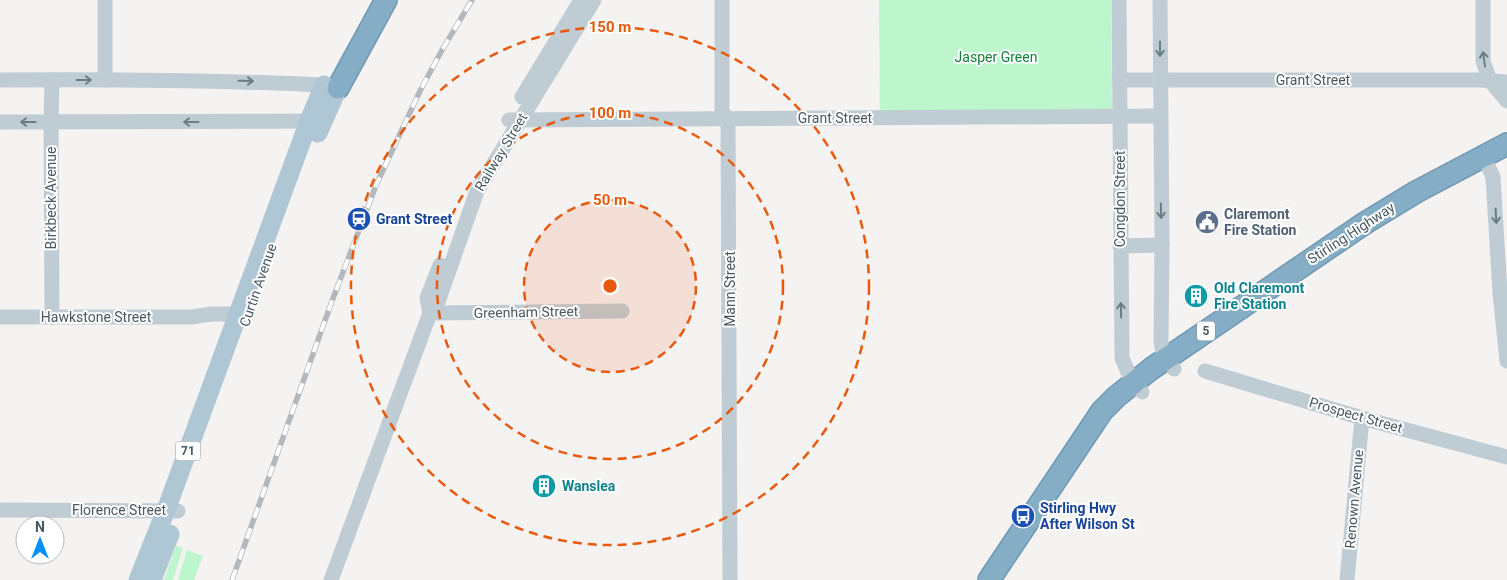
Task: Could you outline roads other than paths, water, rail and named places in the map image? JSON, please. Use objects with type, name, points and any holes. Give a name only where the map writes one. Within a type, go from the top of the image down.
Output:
[{"type":"highway","name":"Curtin Avenue","points":[[331,86],[370,0]]},
{"type":"highway","name":"Curtin Avenue","points":[[331,86],[386,0]]},
{"type":"highway","name":"Stirling Highway","points":[[1171,364],[1226,316],[1381,212],[1507,144]]},
{"type":"highway","name":"Stirling Highway","points":[[989,580],[1102,412],[1116,397],[1138,387],[1386,225],[1421,204],[1498,164]]},
{"type":"highway","name":"Stirling Highway","points":[[1004,580],[1113,420],[1138,387]]},
{"type":"main road","name":"Curtin Avenue","points":[[152,580],[172,510],[242,318],[331,86]]},
{"type":"main road","name":"Curtin Avenue","points":[[138,580],[172,510]]},
{"type":"street","points":[[105,0],[105,80]]},
{"type":"street","name":"Railway Street","points":[[515,120],[534,76],[581,0]]},
{"type":"street","name":"Railway Street","points":[[331,580],[430,314],[427,298],[467,192],[594,0]]},
{"type":"street","name":"Mann Street","points":[[722,0],[722,112],[728,119],[730,580]]},
{"type":"street","name":"Congdon Street","points":[[1119,0],[1122,358],[1130,379],[1138,387]]},
{"type":"street","points":[[1160,0],[1161,342],[1164,353],[1171,364]]},
{"type":"street","points":[[1483,0],[1483,61],[1490,81],[1507,101]]},
{"type":"street","points":[[0,80],[254,81],[331,86]]},
{"type":"street","name":"Birkbeck Avenue","points":[[52,80],[52,317]]},
{"type":"street","name":"Grant Street","points":[[1119,80],[1507,82]]},
{"type":"street","name":"Grant Street","points":[[515,120],[1160,116]]},
{"type":"street","points":[[0,122],[316,121]]},
{"type":"street","points":[[1498,164],[1494,177],[1500,293],[1507,361]]},
{"type":"street","points":[[1120,246],[1162,245]]},
{"type":"street","name":"Greenham Street","points":[[430,314],[622,311]]},
{"type":"street","name":"Hawkstone Street","points":[[0,317],[242,318]]},
{"type":"street","name":"Prospect Street","points":[[1205,371],[1362,418],[1507,456]]},
{"type":"street","name":"Renown Avenue","points":[[1347,580],[1362,418]]},
{"type":"street","name":"Florence Street","points":[[0,510],[172,510]]},
{"type":"railway","points":[[232,580],[332,301],[377,183],[420,91],[472,0]]},
{"type":"place","name":"Grant Street","points":[[359,219]]},
{"type":"place","name":"Claremont Fire Station","points":[[1207,222]]},
{"type":"place","name":"Old Claremont Fire Station","points":[[1196,296]]},
{"type":"place","name":"Wanslea","points":[[544,486]]},
{"type":"place","name":"Stirling Hwy After Wilson St","points":[[1023,516]]},
{"type":"park label","name":"Jasper Green","points":[[996,57]]}]
